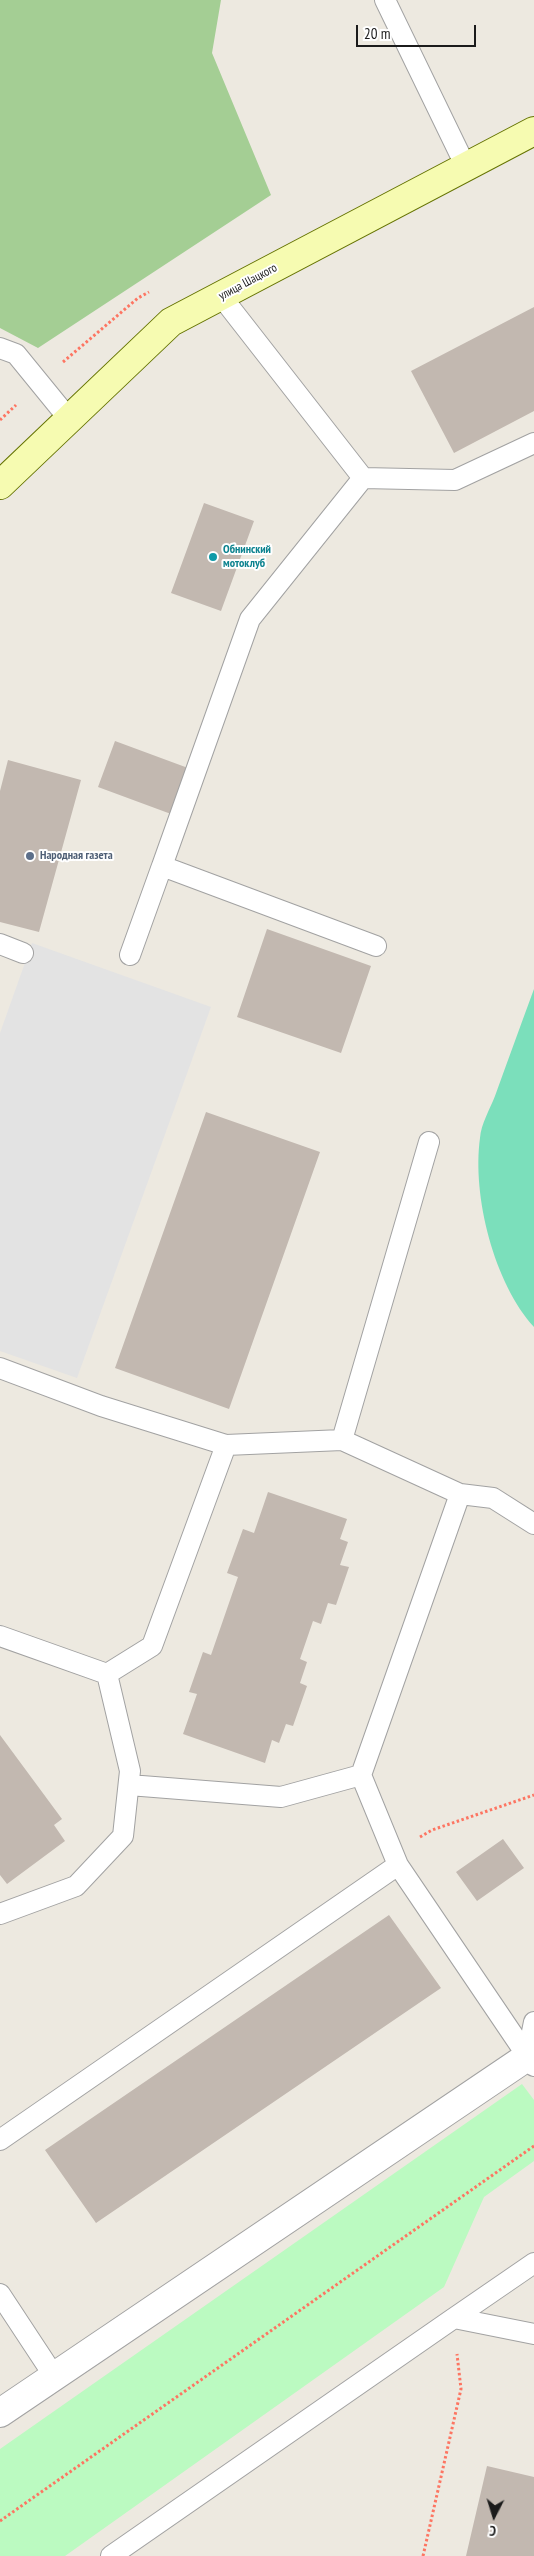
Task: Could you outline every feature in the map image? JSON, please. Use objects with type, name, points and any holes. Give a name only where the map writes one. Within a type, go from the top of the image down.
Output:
[{"type":"street","name":"улица Шацкого","points":[[0,485],[171,322],[534,132]]},
{"type":"street","points":[[0,2413],[530,2062]]},
{"type":"lane","points":[[385,0],[466,167]]},
{"type":"lane","points":[[221,296],[364,478]]},
{"type":"lane","points":[[0,348],[16,354],[69,419]]},
{"type":"lane","points":[[364,478],[455,480],[534,443]]},
{"type":"lane","points":[[130,954],[250,619],[364,478]]},
{"type":"lane","points":[[162,866],[376,946]]},
{"type":"lane","points":[[0,944],[23,953]]},
{"type":"lane","points":[[342,1440],[429,1142]]},
{"type":"lane","points":[[0,1368],[101,1406],[226,1445],[342,1440],[460,1494],[492,1498],[534,1524]]},
{"type":"lane","points":[[107,1674],[152,1646],[226,1445]]},
{"type":"lane","points":[[460,1494],[361,1775],[396,1858],[530,2062]]},
{"type":"lane","points":[[0,1636],[107,1674]]},
{"type":"lane","points":[[0,1914],[76,1886],[123,1836],[130,1771],[107,1674]]},
{"type":"lane","points":[[128,1785],[281,1797],[361,1775]]},
{"type":"lane","points":[[0,2140],[396,1858]]},
{"type":"lane","points":[[530,2062],[534,2022]]},
{"type":"lane","points":[[111,2556],[534,2263]]},
{"type":"lane","points":[[0,2294],[54,2376]]},
{"type":"lane","points":[[454,2318],[534,2334]]},
{"type":"path","points":[[396,1858],[432,1830],[534,1795]]},
{"type":"path","points":[[0,2521],[534,2146]]},
{"type":"path","points":[[423,2556],[461,2389],[454,2318]]},
{"type":"green space","points":[[0,0],[221,0],[212,53],[271,195],[38,348],[0,328]]},
{"type":"green space","points":[[534,989],[534,1327],[520,1309],[497,1263],[483,1212],[478,1161],[482,1127]]},
{"type":"green space","points":[[522,2084],[534,2100],[534,2161],[484,2197],[444,2287],[65,2556],[0,2556],[0,2449]]},
{"type":"shaded area","points":[[32,943],[211,1007],[77,1378],[0,1351],[0,1033]]},
{"type":"building","points":[[534,307],[534,411],[454,453],[411,371]]},
{"type":"building","name":"Обнинский мотоклуб","points":[[204,503],[254,521],[221,611],[171,593]]},
{"type":"building","points":[[115,741],[188,768],[171,814],[98,787]]},
{"type":"building","name":"Народная газета","points":[[8,760],[81,780],[39,932],[0,922],[0,791]]},
{"type":"building","points":[[267,929],[371,966],[341,1053],[237,1017]]},
{"type":"building","points":[[206,1112],[320,1152],[229,1409],[115,1368]]},
{"type":"building","points":[[268,1492],[347,1519],[340,1539],[348,1542],[340,1565],[349,1567],[336,1605],[328,1603],[321,1624],[313,1621],[300,1659],[307,1662],[300,1683],[307,1686],[293,1726],[286,1724],[279,1743],[272,1740],[265,1763],[183,1734],[197,1694],[189,1692],[203,1652],[211,1655],[238,1577],[227,1573],[243,1529],[254,1533]]},
{"type":"building","points":[[0,1735],[62,1819],[54,1825],[65,1841],[7,1884],[0,1875]]},
{"type":"building","points":[[503,1839],[524,1868],[477,1901],[456,1872]]},
{"type":"building","points":[[389,1915],[441,1988],[96,2223],[45,2150]]},
{"type":"building","points":[[487,2466],[534,2477],[534,2556],[466,2556]]},
{"type":"place","name":"Обнинский мотоклуб","points":[[213,557]]},
{"type":"place","name":"Народная газета","points":[[30,856]]}]
